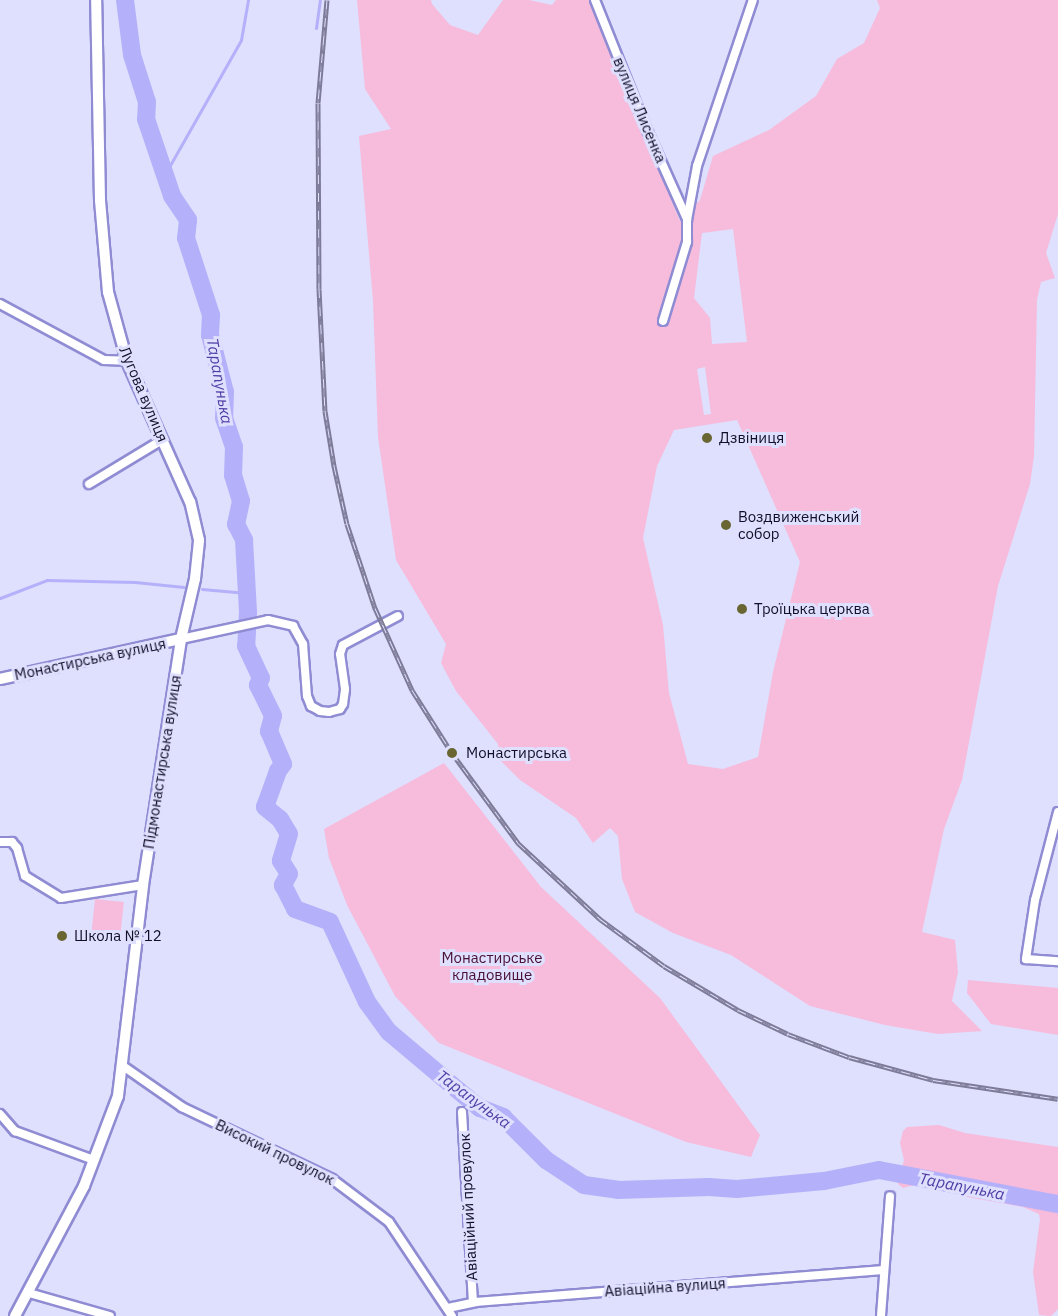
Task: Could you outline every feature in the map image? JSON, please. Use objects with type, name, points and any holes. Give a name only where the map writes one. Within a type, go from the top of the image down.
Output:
[{"type":"street","name":"Лугова вулиця","points":[[96,0],[100,200],[108,292],[127,361],[190,502],[199,540],[195,579],[181,639]]},
{"type":"street","name":"вулиця Лисенка","points":[[595,0],[647,130],[687,220]]},
{"type":"street","points":[[663,321],[687,242],[687,220],[697,166],[753,0]]},
{"type":"street","points":[[0,304],[104,360],[127,361]]},
{"type":"street","points":[[89,483],[162,440]]},
{"type":"street","points":[[181,639],[268,620],[293,626],[303,644],[307,696],[311,706],[320,711],[329,712],[340,709],[343,704],[345,689],[340,654],[343,645],[398,616]]},
{"type":"street","name":"Монастирська вулиця","points":[[0,679],[181,639]]},
{"type":"street","name":"Підмонастирська вулиця","points":[[15,1316],[84,1186],[118,1096],[143,885],[181,639]]},
{"type":"street","points":[[1058,812],[1035,900],[1026,959],[1058,961]]},
{"type":"street","points":[[0,842],[12,842],[25,876],[61,898],[143,885]]},
{"type":"street","name":"Високий провулок","points":[[123,1066],[182,1107],[332,1179],[389,1222],[450,1312]]},
{"type":"street","name":"Авіаційний провулок","points":[[462,1113],[473,1302]]},
{"type":"street","points":[[0,1114],[15,1131],[94,1160]]},
{"type":"street","points":[[881,1316],[890,1196]]},
{"type":"street","name":"Авіаційна вулиця","points":[[450,1312],[473,1302],[884,1270]]},
{"type":"street","points":[[29,1293],[110,1316]]},
{"type":"green space","points":[[357,0],[431,0],[450,25],[478,35],[503,0],[529,0],[552,5],[556,0],[589,0],[680,221],[700,200],[713,156],[769,130],[816,96],[837,59],[864,43],[880,8],[877,0],[1058,0],[1058,214],[1046,253],[1055,278],[1041,282],[1037,300],[1034,456],[1030,484],[998,586],[962,780],[944,829],[922,932],[955,940],[958,972],[952,1001],[982,1031],[938,1034],[885,1025],[810,1006],[731,955],[673,933],[635,912],[622,879],[618,836],[610,828],[593,843],[576,818],[520,780],[499,759],[498,744],[456,691],[441,663],[446,644],[396,560],[378,437],[373,301],[359,136],[391,129],[365,89]],"holes":[[[733,229],[747,342],[712,344],[710,318],[694,298],[702,233]],[[705,367],[711,414],[704,415],[697,369]],[[737,420],[800,562],[773,672],[758,757],[723,769],[688,764],[669,693],[663,625],[643,538],[657,466],[674,430]]]},
{"type":"green space","name":"Монастирське кладовище","points":[[444,763],[541,887],[660,998],[760,1135],[751,1157],[686,1142],[439,1043],[395,996],[347,905],[329,858],[324,829]]},
{"type":"green space","points":[[95,899],[124,902],[120,942],[91,939]]},
{"type":"green space","points":[[968,980],[1058,988],[1058,1035],[991,1024],[967,993]]},
{"type":"green space","points":[[939,1125],[965,1133],[1058,1147],[1058,1309],[1051,1316],[1039,1315],[1033,1272],[1039,1214],[1023,1207],[967,1197],[933,1187],[914,1185],[903,1188],[898,1184],[904,1160],[900,1143],[903,1131],[907,1127]]},
{"type":"waterway","name":"Тарапунька","points":[[125,0],[132,55],[147,102],[146,119],[172,196],[188,220],[186,238],[211,315],[210,335],[225,392],[224,418],[234,447],[233,475],[241,501],[236,524],[244,540],[248,612],[246,646],[261,678],[258,685],[273,716],[269,731],[283,764],[278,771],[265,807],[280,819],[289,834],[281,861],[289,874],[283,885],[295,909],[330,922],[367,1002],[389,1032],[480,1108],[503,1117],[546,1160],[584,1185],[618,1190],[709,1187],[737,1189],[824,1181],[879,1170],[1058,1204]]},
{"type":"waterway","name":"Тарапунька","points":[[165,174],[241,40],[248,0]]},
{"type":"waterway","points":[[316,28],[320,0]]},
{"type":"waterway","name":"Тарапунька","points":[[0,598],[47,580],[135,582],[184,587]]},
{"type":"waterway","name":"Тарапунька","points":[[202,589],[247,593]]},
{"type":"railway","points":[[327,0],[318,103],[319,289],[325,411],[334,466],[347,524],[375,608],[412,690],[452,753],[518,843],[600,919],[664,966],[738,1010],[788,1034],[849,1057],[933,1080],[1058,1099]]},
{"type":"place","name":"Дзвіниця","points":[[707,438]]},
{"type":"place","name":"Воздвиженський собор","points":[[726,525]]},
{"type":"place","name":"Троїцька церква","points":[[742,609]]},
{"type":"place","name":"Монастирська","points":[[452,753]]},
{"type":"place","name":"Школа № 12","points":[[62,936]]}]
